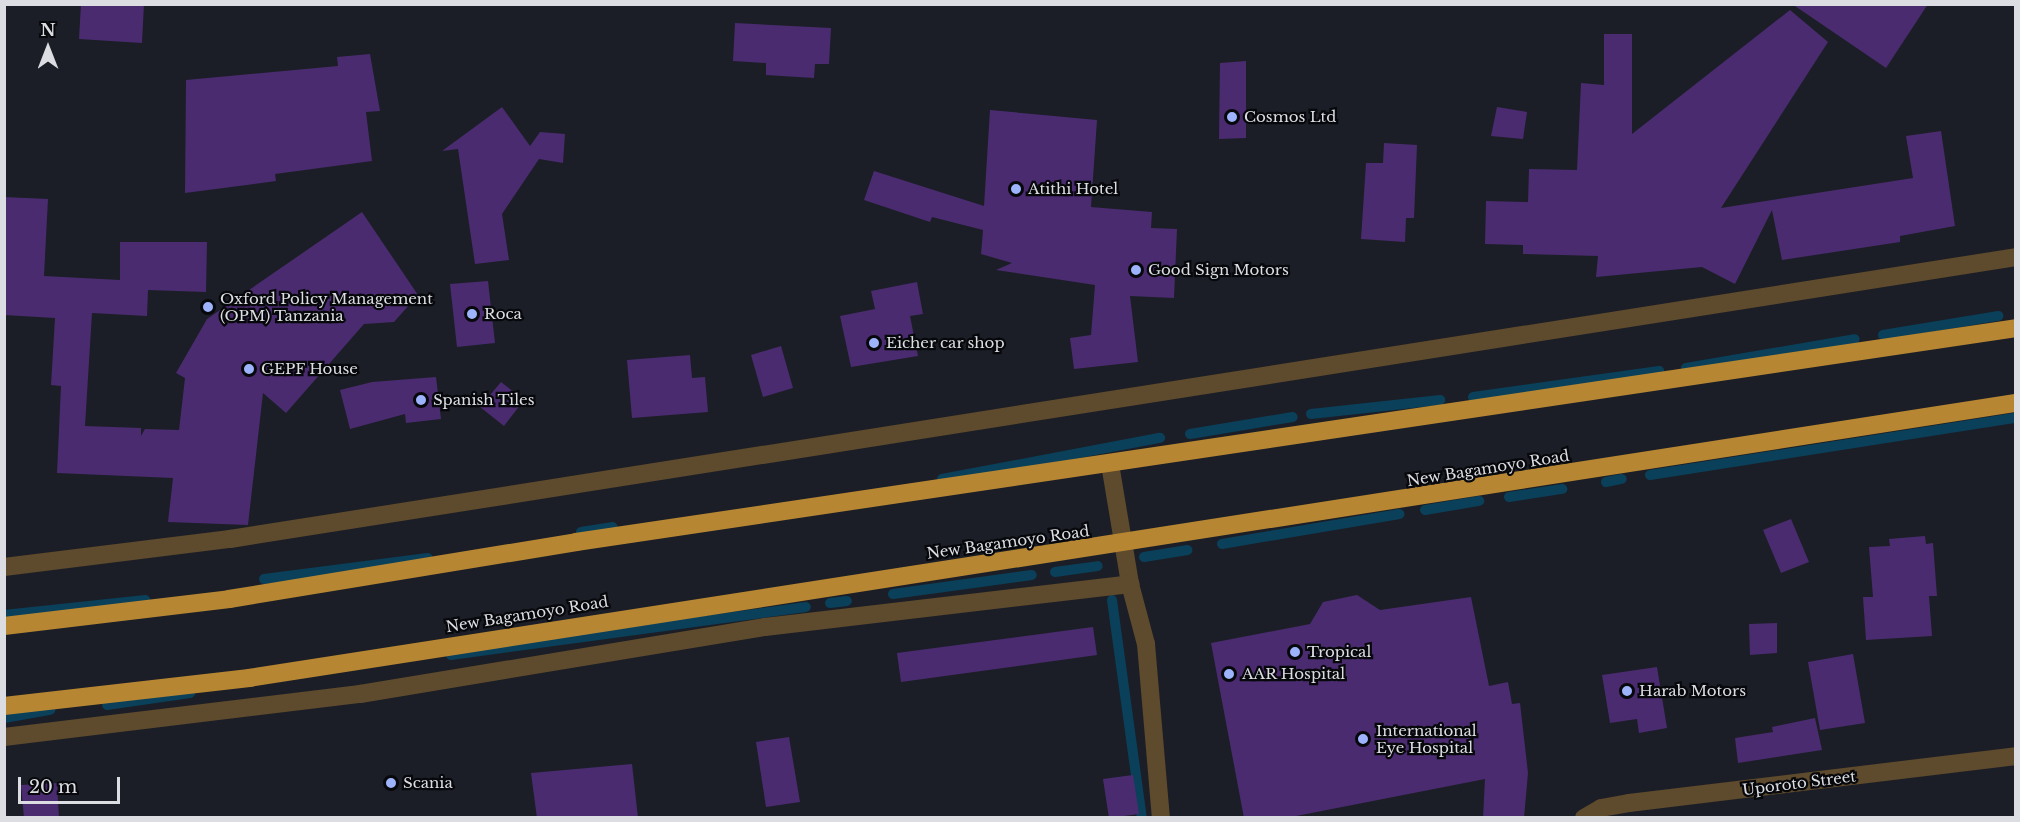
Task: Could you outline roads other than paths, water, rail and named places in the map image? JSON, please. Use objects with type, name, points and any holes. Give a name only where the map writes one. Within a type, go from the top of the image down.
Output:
[{"type":"highway","points":[[4,626],[229,599],[576,542],[2016,328]]},
{"type":"highway","name":"New Bagamoyo Road","points":[[4,706],[249,678],[608,619],[1123,544],[2016,404]]},
{"type":"street","points":[[4,567],[242,538],[2016,257]]},
{"type":"street","points":[[1110,464],[1130,584],[1146,645],[1161,818]]},
{"type":"street","points":[[4,736],[360,694],[765,627],[1130,584]]},
{"type":"street","name":"Uporoto Street","points":[[1584,818],[1602,808],[1629,803],[2016,756]]},
{"type":"waterway","points":[[1883,335],[1998,316]]},
{"type":"waterway","points":[[1686,368],[1855,339]]},
{"type":"waterway","points":[[1473,397],[1659,371]]},
{"type":"waterway","points":[[1311,414],[1440,400]]},
{"type":"waterway","points":[[1190,434],[1293,417]]},
{"type":"waterway","points":[[1650,475],[2016,418]]},
{"type":"waterway","points":[[942,479],[1160,438]]},
{"type":"waterway","points":[[1606,482],[1622,479]]},
{"type":"waterway","points":[[1509,497],[1562,489]]},
{"type":"waterway","points":[[1425,510],[1479,501]]},
{"type":"waterway","points":[[1222,544],[1399,514]]},
{"type":"waterway","points":[[581,532],[613,527]]},
{"type":"waterway","points":[[1144,557],[1187,550]]},
{"type":"waterway","points":[[264,579],[428,558]]},
{"type":"waterway","points":[[1055,572],[1098,566]]},
{"type":"waterway","points":[[893,594],[1032,575]]},
{"type":"waterway","points":[[4,615],[145,600]]},
{"type":"waterway","points":[[1112,600],[1142,818]]},
{"type":"waterway","points":[[830,603],[847,601]]},
{"type":"waterway","points":[[451,655],[806,607]]},
{"type":"waterway","points":[[107,705],[190,693]]},
{"type":"waterway","points":[[4,718],[50,710]]},
{"type":"place","name":"Cosmos Ltd","points":[[1232,117]]},
{"type":"place","name":"Atithi Hotel","points":[[1016,189]]},
{"type":"place","name":"Good Sign Motors","points":[[1136,270]]},
{"type":"place","name":"Oxford Policy Management (OPM) Tanzania","points":[[208,307]]},
{"type":"place","name":"Roca","points":[[472,314]]},
{"type":"place","name":"Eicher car shop","points":[[874,343]]},
{"type":"place","name":"GEPF House","points":[[249,369]]},
{"type":"place","name":"Spanish Tiles","points":[[421,400]]},
{"type":"place","name":"Tropical","points":[[1295,652]]},
{"type":"place","name":"AAR Hospital","points":[[1229,674]]},
{"type":"place","name":"Harab Motors","points":[[1627,691]]},
{"type":"place","name":"International Eye Hospital","points":[[1363,739]]},
{"type":"place","name":"Scania","points":[[391,783]]}]
